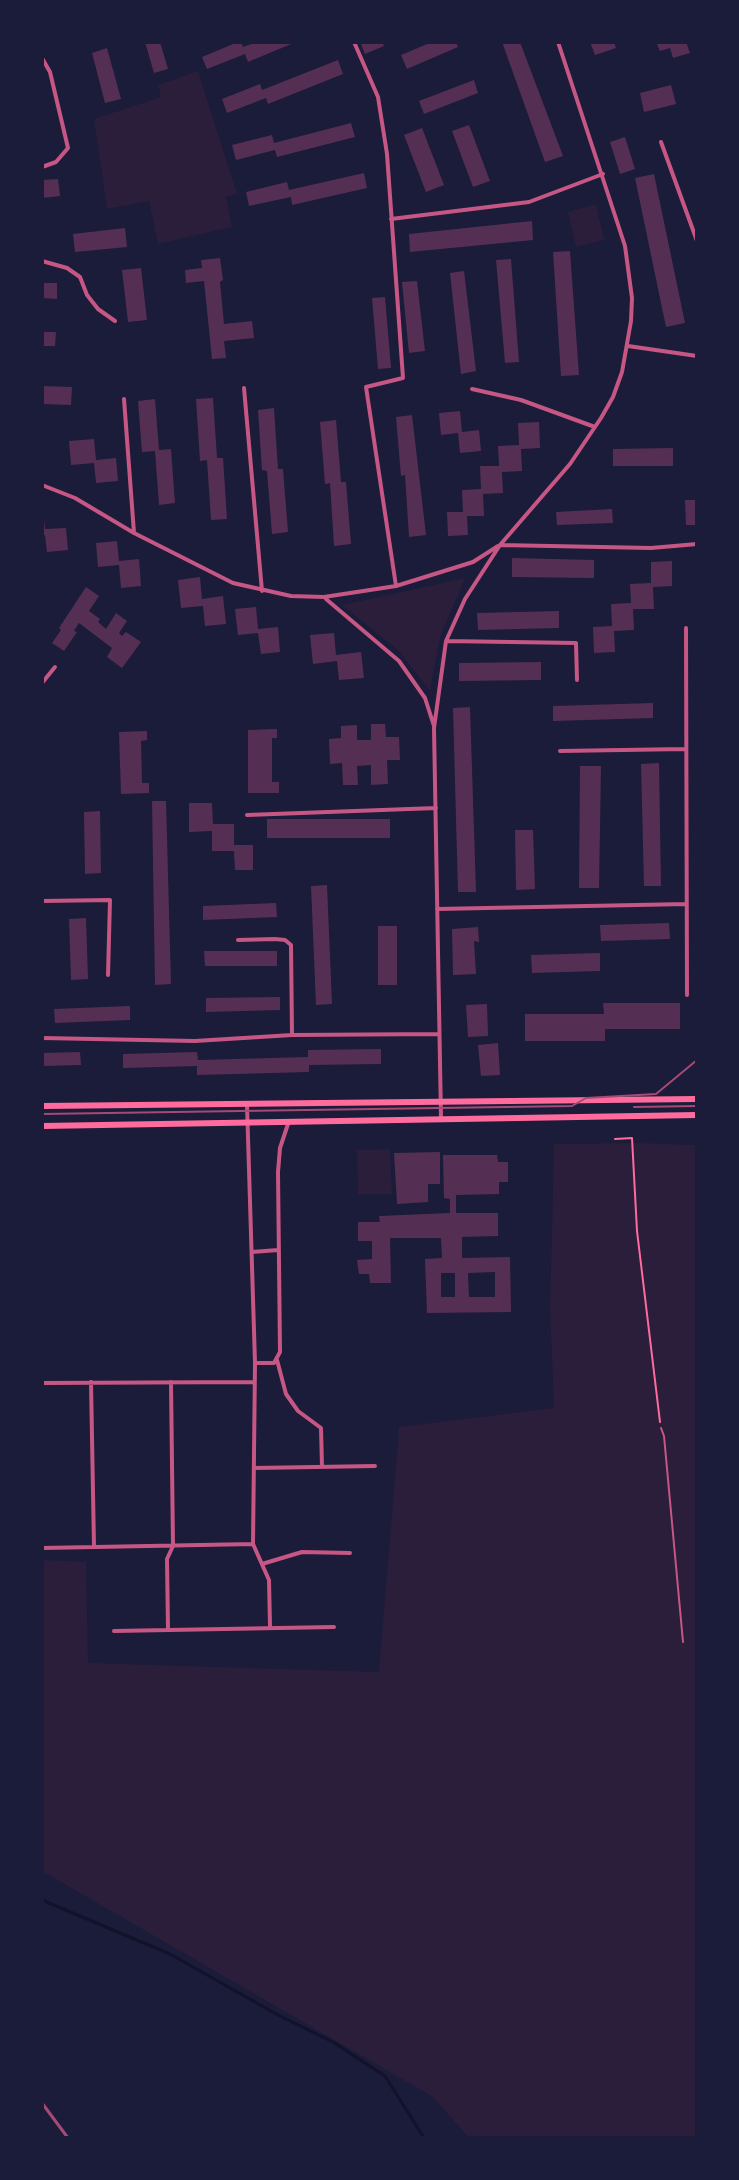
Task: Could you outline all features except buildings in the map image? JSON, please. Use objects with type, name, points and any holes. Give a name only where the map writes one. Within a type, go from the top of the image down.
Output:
[{"type":"main road","points":[[42,1106],[697,1099]]},
{"type":"main road","points":[[42,1126],[697,1115]]},
{"type":"street","points":[[354,42],[378,97],[387,154],[403,378],[366,387],[396,586]]},
{"type":"street","points":[[441,1118],[434,728],[446,641],[465,599],[500,545],[552,487],[595,427],[613,397],[628,346],[632,298],[625,246],[558,42]]},
{"type":"street","points":[[42,58],[50,72],[68,148],[56,162],[42,167]]},
{"type":"street","points":[[661,142],[697,241]]},
{"type":"street","points":[[391,219],[529,202],[603,174]]},
{"type":"street","points":[[42,261],[67,268],[80,277],[87,295],[98,309],[115,321]]},
{"type":"street","points":[[628,346],[697,356]]},
{"type":"street","points":[[244,388],[262,591]]},
{"type":"street","points":[[472,389],[521,400],[595,427]]},
{"type":"street","points":[[124,399],[134,533]]},
{"type":"street","points":[[42,485],[75,498],[134,533],[233,583],[291,596],[324,597],[396,586],[473,562],[500,545],[651,548],[697,544]]},
{"type":"street","points":[[324,597],[389,651],[410,673],[425,698],[434,728]]},
{"type":"street","points":[[686,628],[687,995]]},
{"type":"street","points":[[446,641],[576,643],[577,680]]},
{"type":"street","points":[[42,683],[55,667]]},
{"type":"street","points":[[560,751],[685,749]]},
{"type":"street","points":[[247,815],[436,808]]},
{"type":"street","points":[[42,901],[110,900],[108,975]]},
{"type":"street","points":[[437,909],[686,904]]},
{"type":"street","points":[[238,940],[275,939],[285,940],[291,945],[292,1035]]},
{"type":"street","points":[[42,1038],[195,1041],[292,1035],[439,1034]]},
{"type":"street","points":[[247,1105],[255,1363],[253,1544],[269,1580],[270,1626]]},
{"type":"street","points":[[288,1124],[280,1148],[278,1172],[280,1352],[277,1360],[286,1394],[298,1411],[321,1428],[322,1467]]},
{"type":"street","points":[[252,1252],[278,1250]]},
{"type":"street","points":[[255,1363],[274,1363],[277,1360]]},
{"type":"street","points":[[91,1382],[94,1547]]},
{"type":"street","points":[[168,1630],[167,1559],[173,1546],[171,1382]]},
{"type":"street","points":[[42,1383],[254,1382]]},
{"type":"street","points":[[254,1468],[375,1466]]},
{"type":"street","points":[[42,1548],[253,1544]]},
{"type":"street","points":[[262,1564],[302,1552],[350,1553]]},
{"type":"street","points":[[114,1631],[334,1627]]},
{"type":"lane","points":[[661,1428],[683,1642]]},
{"type":"path","points":[[615,1139],[632,1138],[637,1231],[661,1428]]},
{"type":"shaded area","points":[[198,71],[237,194],[226,197],[232,227],[158,244],[149,201],[107,209],[94,119],[161,97],[158,85]]},
{"type":"shaded area","points":[[596,204],[604,240],[576,247],[568,212]]},
{"type":"shaded area","points":[[465,578],[440,637],[430,691],[399,651],[342,605]]},
{"type":"shaded area","points":[[554,1144],[697,1145],[697,2138],[469,2138],[433,2097],[42,1871],[42,1560],[86,1562],[88,1663],[379,1672],[399,1427],[554,1408],[550,1309]]},
{"type":"shaded area","points":[[390,1149],[392,1194],[358,1194],[357,1150]]},
{"type":"waterway","points":[[42,1900],[170,1954],[333,2042],[385,2076],[424,2138]]},
{"type":"tram line","points":[[42,1114],[572,1106],[586,1098],[656,1094],[697,1060]]},
{"type":"tram line","points":[[634,1107],[697,1106]]},
{"type":"railway","points":[[42,2103],[68,2138]]}]
